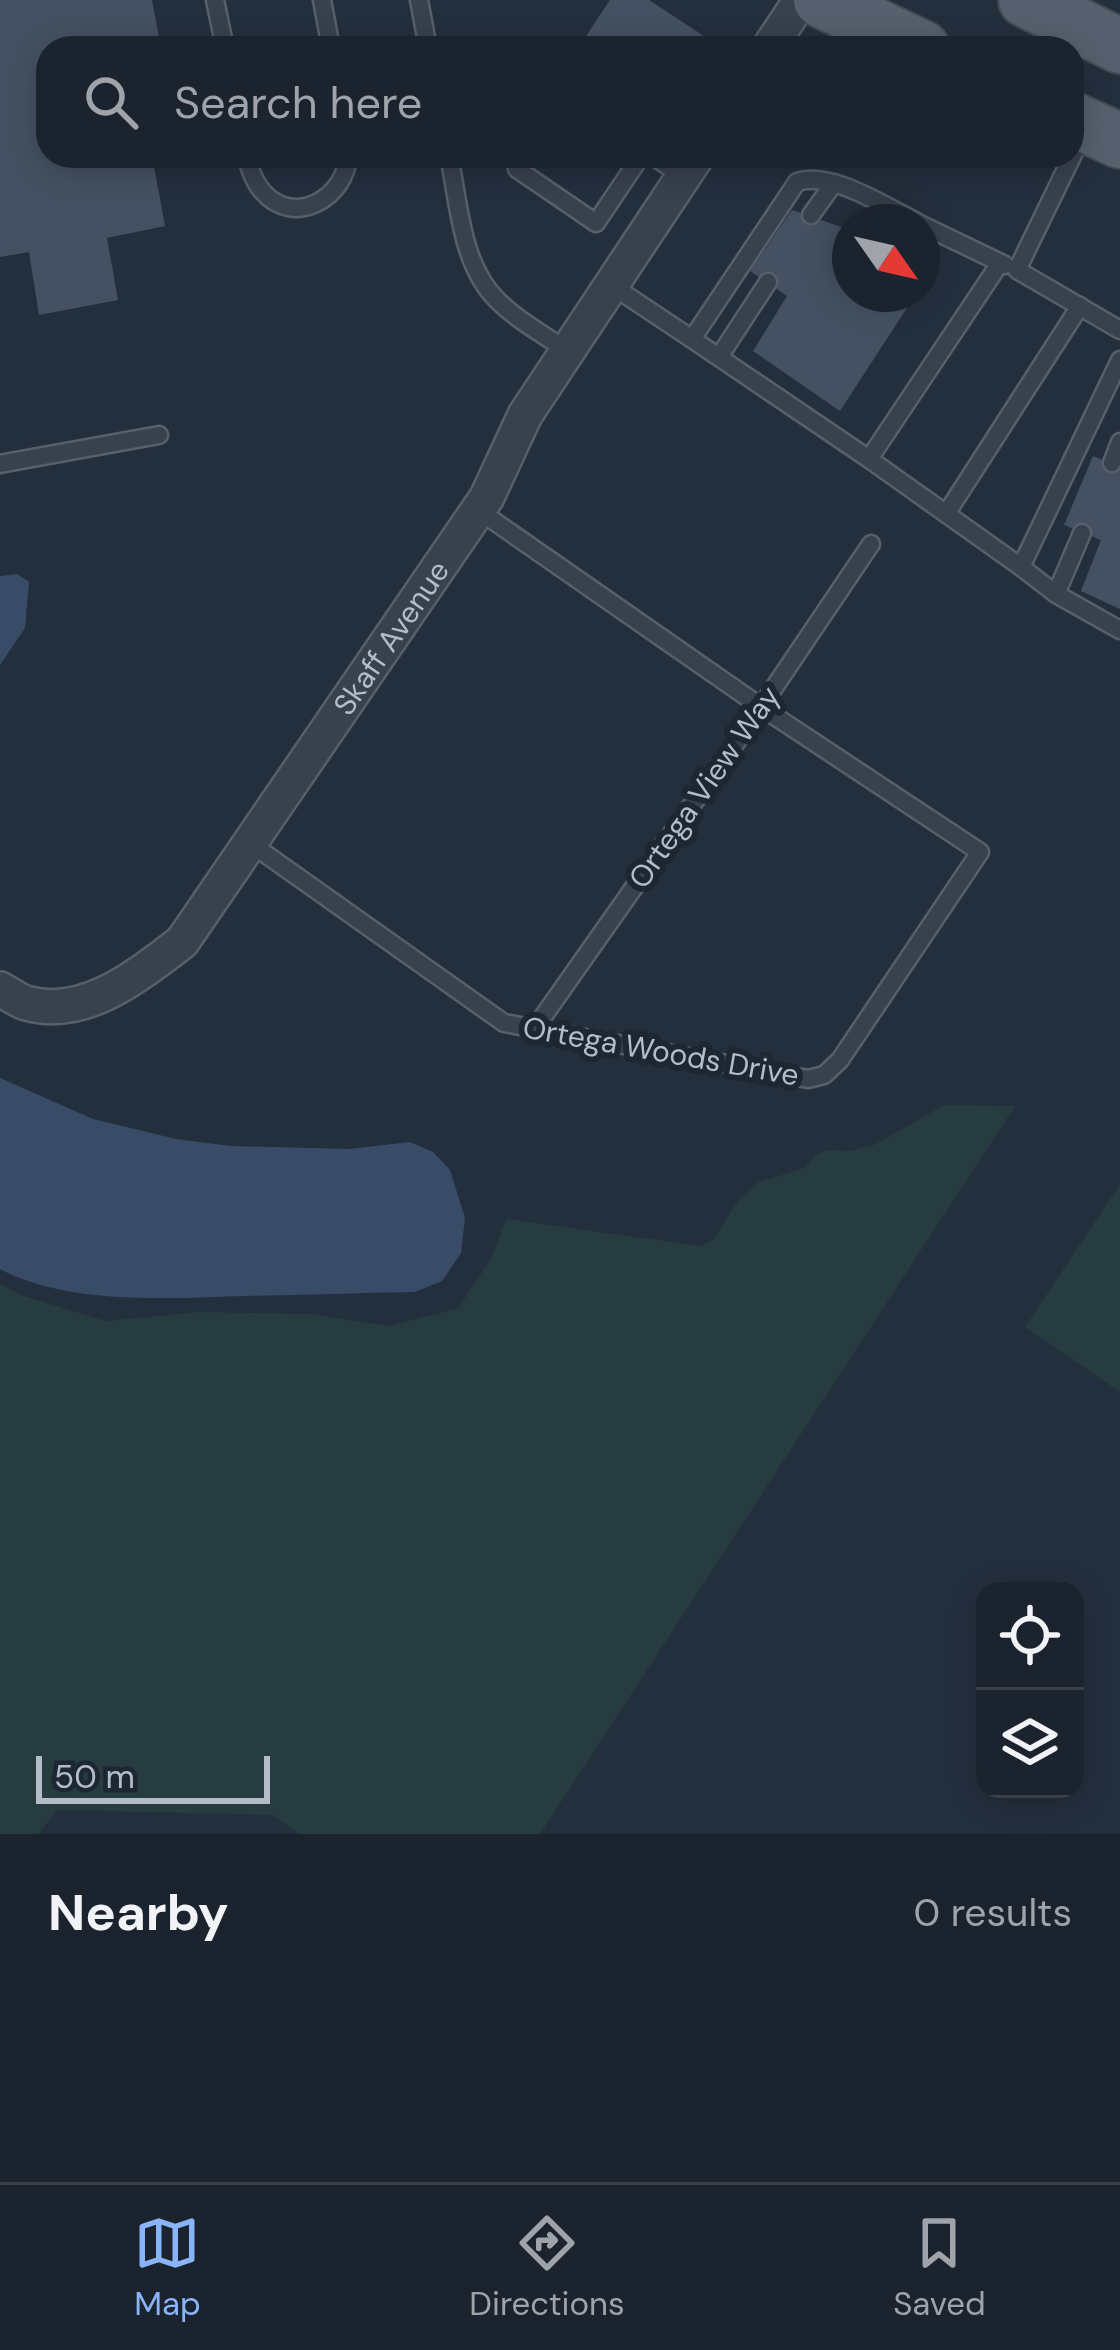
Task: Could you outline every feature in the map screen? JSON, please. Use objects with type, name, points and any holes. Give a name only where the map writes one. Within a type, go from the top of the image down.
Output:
[{"type":"main road","points":[[821,0],[897,36]]},
{"type":"main road","points":[[1026,0],[1120,46]]},
{"type":"street","points":[[777,36],[801,0]]},
{"type":"street","name":"Skaff Avenue","points":[[0,989],[25,1003],[69,1007],[115,990],[182,942],[478,511],[525,415],[690,168]]},
{"type":"lane","points":[[215,0],[222,36]]},
{"type":"lane","points":[[322,0],[329,36]]},
{"type":"lane","points":[[419,0],[426,36]]},
{"type":"lane","points":[[250,168],[261,191],[297,208],[317,204],[336,189],[347,168]]},
{"type":"lane","points":[[451,168],[468,251],[482,282],[499,303],[568,351]]},
{"type":"lane","points":[[517,169],[596,223],[633,168]]},
{"type":"lane","points":[[869,459],[1008,267],[1069,168]]},
{"type":"lane","points":[[692,339],[792,187],[805,178],[834,183],[879,204]]},
{"type":"lane","points":[[812,215],[834,183]]},
{"type":"lane","points":[[940,233],[1120,330]]},
{"type":"lane","points":[[719,357],[767,282]]},
{"type":"lane","points":[[611,285],[869,459],[1056,594],[1120,630]]},
{"type":"lane","points":[[946,514],[1080,307]]},
{"type":"lane","points":[[1021,567],[1120,360]]},
{"type":"lane","points":[[0,464],[159,434]]},
{"type":"lane","points":[[1112,463],[1120,442]]},
{"type":"lane","name":"Ortega Woods Drive","points":[[250,843],[505,1023],[808,1079],[824,1075],[840,1060],[980,851],[478,511]]},
{"type":"lane","points":[[1056,594],[1082,532]]},
{"type":"lane","name":"Ortega View Way","points":[[535,1028],[871,544]]},
{"type":"green space","points":[[944,1105],[1015,1106],[540,1834],[299,1834],[273,1815],[58,1810],[38,1834],[0,1834],[0,1284],[106,1321],[200,1312],[309,1314],[390,1326],[458,1308],[491,1259],[506,1219],[701,1246],[713,1240],[739,1199],[759,1182],[804,1168],[828,1150],[874,1145]]},
{"type":"green space","points":[[1120,1184],[1120,1392],[1025,1327]]},
{"type":"water","points":[[17,574],[29,582],[25,628],[0,665],[0,576]]},
{"type":"water","points":[[0,1078],[93,1119],[176,1139],[231,1146],[349,1149],[410,1142],[433,1152],[450,1170],[465,1218],[461,1253],[442,1281],[415,1292],[153,1298],[89,1294],[28,1281],[0,1269]]},
{"type":"building","points":[[0,0],[152,0],[159,36],[36,36],[36,168],[154,168],[165,226],[107,238],[118,300],[39,315],[29,252],[0,257]]},
{"type":"building","points":[[610,0],[649,0],[704,36],[586,36]]},
{"type":"building","points":[[792,210],[832,224],[832,312],[904,312],[840,411],[753,351],[787,296],[750,271]]},
{"type":"building","points":[[1093,456],[1120,467],[1120,609],[1081,591],[1101,540],[1064,525]]}]
